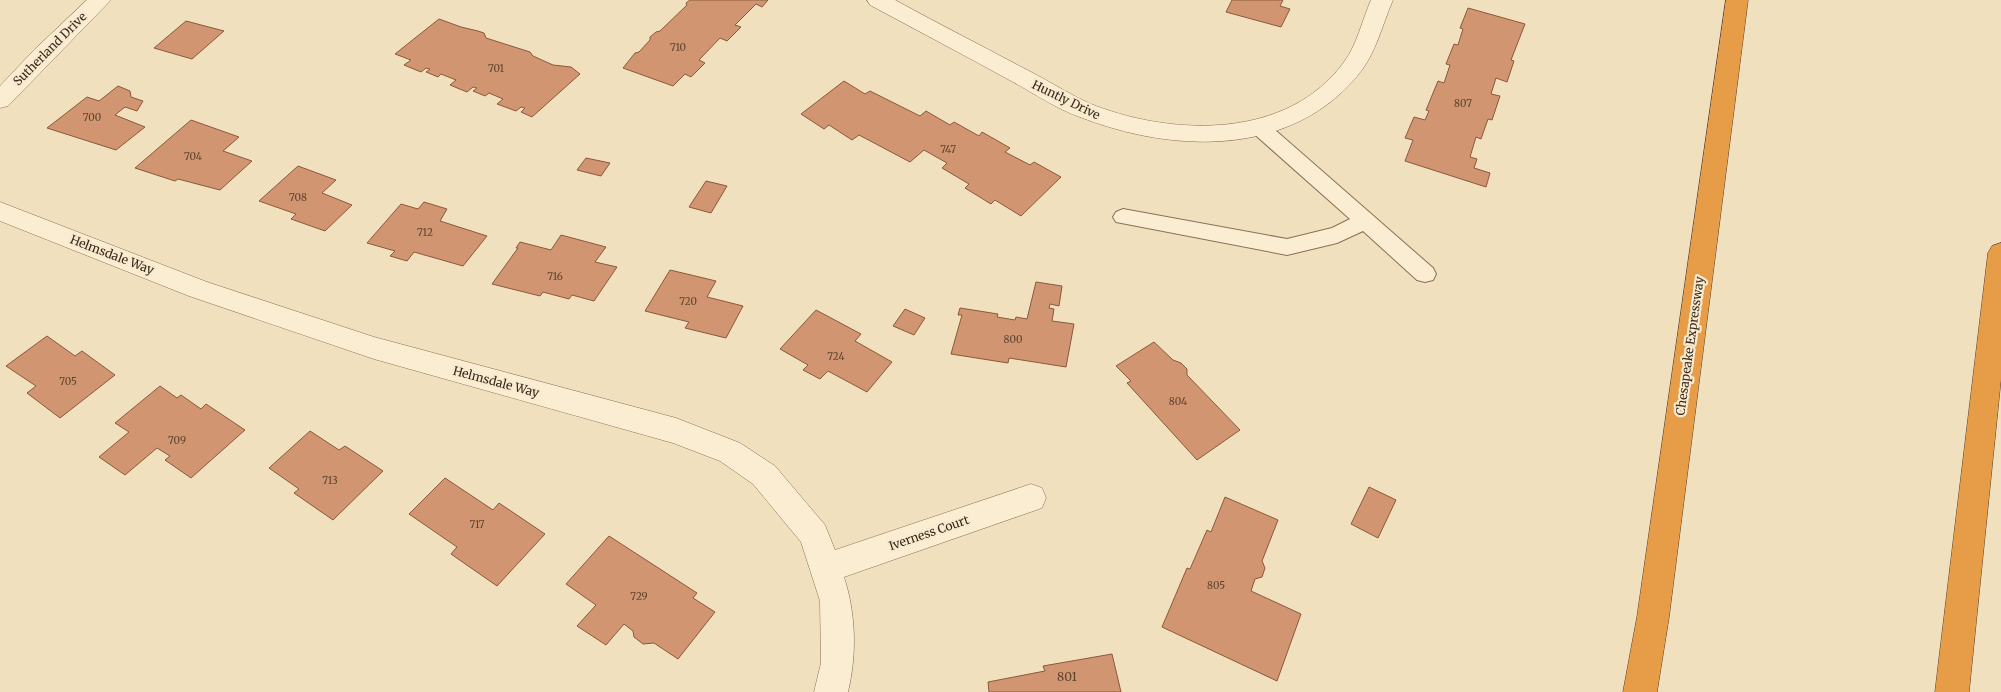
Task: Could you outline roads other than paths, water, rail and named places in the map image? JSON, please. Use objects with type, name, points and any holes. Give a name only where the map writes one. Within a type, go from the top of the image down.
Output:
[{"type":"highway","name":"Chesapeake Expressway","points":[[1640,692],[1655,608],[1737,0]]},
{"type":"highway","points":[[1952,692],[2001,253]]},
{"type":"street","name":"Sutherland Drive","points":[[0,100],[42,55],[100,0]]},
{"type":"street","name":"Huntly Drive","points":[[878,0],[1056,96],[1117,124],[1186,134],[1226,133],[1266,125],[1291,117],[1323,100],[1352,68],[1382,0]]},
{"type":"street","name":"Helmsdale Way","points":[[0,211],[198,289],[374,348],[676,432],[730,452],[764,474],[814,535],[836,601],[838,663],[831,692]]},
{"type":"street","name":"Iverness Court","points":[[826,568],[1031,498]]},
{"type":"lane","points":[[1266,125],[1365,221],[1425,274]]},
{"type":"lane","points":[[1124,217],[1286,247],[1338,235],[1365,221]]}]
